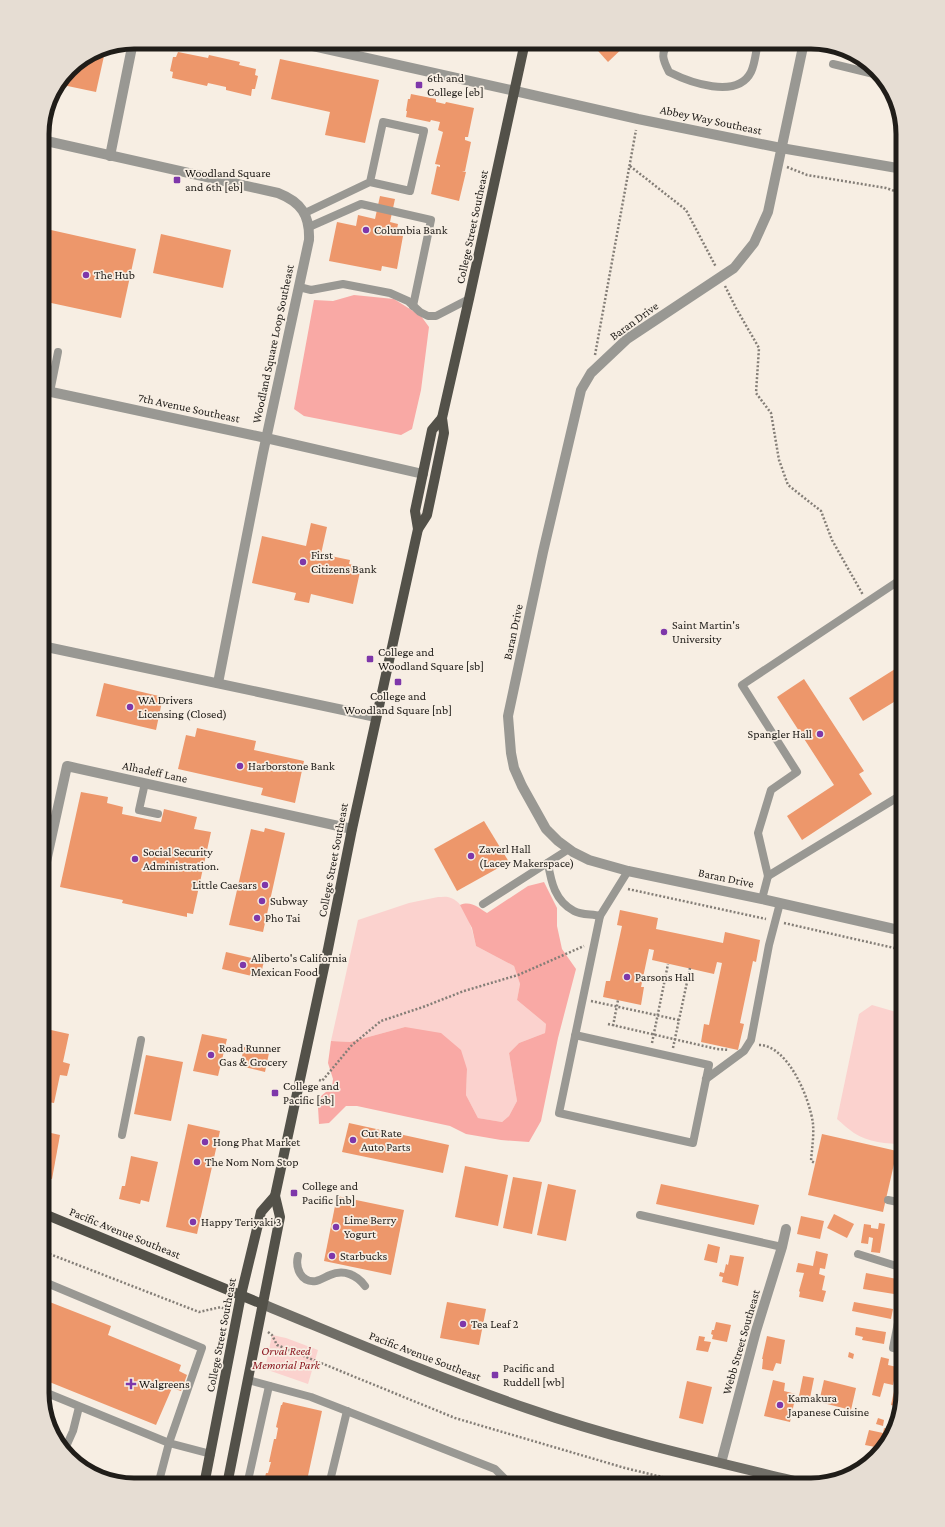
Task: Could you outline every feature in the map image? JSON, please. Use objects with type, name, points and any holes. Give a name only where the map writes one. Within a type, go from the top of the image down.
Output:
[{"type":"main road","name":"College Street Southeast","points":[[418,529],[427,515],[444,433],[442,418],[524,49]]},
{"type":"main road","name":"College Street Southeast","points":[[228,1478],[280,1216],[275,1196],[376,717],[418,529],[416,511],[432,430],[442,418]]},
{"type":"main road","name":"College Street Southeast","points":[[206,1478],[241,1295],[262,1212],[275,1196]]},
{"type":"main road","name":"Pacific Avenue Southeast","points":[[49,1216],[435,1375],[530,1409],[621,1437],[782,1478]]},
{"type":"street","points":[[110,156],[132,49]]},
{"type":"street","name":"Abbey Way Southeast","points":[[326,49],[638,119],[781,148],[896,168]]},
{"type":"street","name":"Baran Drive","points":[[802,49],[768,212],[754,243],[734,268],[628,339],[591,373],[581,390],[543,552],[508,716],[511,753],[514,768],[522,786],[546,829],[569,849],[589,860],[896,929]]},
{"type":"street","name":"Woodland Square Loop Southeast","points":[[49,142],[278,193],[290,197],[305,213],[309,227],[309,240],[266,438],[218,682]]},
{"type":"street","name":"7th Avenue Southeast","points":[[49,392],[266,438],[423,474]]},
{"type":"street","points":[[49,647],[218,682],[376,717]]},
{"type":"street","name":"Alhadeff Lane","points":[[49,850],[67,766],[352,829]]},
{"type":"street","name":"Webb Street Southeast","points":[[721,1463],[756,1331],[782,1247],[786,1229]]},
{"type":"lane","points":[[665,49],[663,56],[669,72],[685,80],[714,87],[733,86],[745,80],[751,72],[756,49]]},
{"type":"lane","points":[[833,64],[870,73]]},
{"type":"lane","points":[[305,213],[370,182],[410,191],[424,131],[383,122],[370,182]]},
{"type":"lane","points":[[309,227],[361,204],[431,220],[413,306]]},
{"type":"lane","points":[[299,287],[319,290],[333,285],[352,285],[400,297],[428,316],[436,316],[469,299]]},
{"type":"lane","points":[[49,381],[58,352]]},
{"type":"lane","points":[[762,899],[768,876],[758,833],[771,790],[796,772],[742,686],[896,583]]},
{"type":"lane","points":[[145,783],[139,810],[158,814]]},
{"type":"lane","points":[[768,876],[896,798]]},
{"type":"lane","points":[[483,904],[569,849]]},
{"type":"lane","points":[[548,863],[550,880],[560,901],[575,912],[600,916]]},
{"type":"lane","points":[[575,1035],[709,1065],[693,1143],[559,1113],[575,1035],[583,999],[600,916],[628,870]]},
{"type":"lane","points":[[706,1079],[744,1051],[750,1040],[780,903]]},
{"type":"lane","points":[[122,1135],[141,1040]]},
{"type":"lane","points":[[888,1200],[896,1202]]},
{"type":"lane","points":[[640,1215],[782,1247]]},
{"type":"lane","points":[[858,1254],[896,1266]]},
{"type":"lane","points":[[298,1256],[296,1263],[297,1269],[300,1274],[309,1280],[319,1280],[329,1275],[341,1272],[355,1276],[360,1279],[365,1286]]},
{"type":"lane","points":[[49,1284],[202,1348],[168,1444],[160,1478]]},
{"type":"lane","points":[[896,1333],[893,1348],[896,1349]]},
{"type":"lane","points":[[248,1380],[311,1397],[495,1469],[504,1478]]},
{"type":"lane","points":[[249,1478],[269,1386]]},
{"type":"lane","points":[[49,1394],[168,1444],[211,1454]]},
{"type":"lane","points":[[67,1445],[73,1431],[79,1407]]},
{"type":"lane","points":[[331,1478],[347,1411]]},
{"type":"path","points":[[591,373],[638,119]]},
{"type":"path","points":[[630,166],[686,210],[712,258],[736,308],[759,348],[756,393],[771,412],[779,460],[788,485],[820,511],[832,540],[867,602]]},
{"type":"path","points":[[787,167],[807,175],[886,188],[896,192]]},
{"type":"path","points":[[618,887],[896,948]]},
{"type":"path","points":[[319,1080],[322,1081],[352,1045],[381,1021],[464,991],[518,975],[569,954],[595,940]]},
{"type":"path","points":[[650,1052],[668,964]]},
{"type":"path","points":[[672,1056],[690,968]]},
{"type":"path","points":[[583,999],[679,1020]]},
{"type":"path","points":[[613,1026],[618,1000]]},
{"type":"path","points":[[608,1024],[717,1049],[744,1051],[760,1045],[773,1048],[795,1074],[803,1091],[810,1111],[814,1136],[811,1161],[815,1163]]},
{"type":"path","points":[[49,1254],[199,1312],[221,1307],[236,1316]]},
{"type":"path","points":[[257,1327],[272,1334],[277,1345],[455,1418],[625,1468],[666,1478]]},
{"type":"green space","points":[[438,897],[449,897],[461,906],[468,919],[476,946],[514,966],[520,984],[517,1000],[546,1024],[545,1033],[519,1043],[509,1053],[517,1101],[509,1116],[502,1122],[478,1118],[466,1095],[467,1069],[405,1027],[350,1042],[331,1041],[358,920],[409,903]]},
{"type":"green space","points":[[872,1005],[896,1012],[896,1144],[865,1139],[854,1133],[837,1119],[859,1014]]},
{"type":"green space","name":"Orval Reed Memorial Park","points":[[272,1335],[286,1338],[318,1350],[308,1384],[265,1369]]},
{"type":"shaded area","points":[[354,295],[394,299],[421,316],[429,327],[421,390],[412,429],[401,435],[304,416],[294,409],[314,300],[333,301]]},
{"type":"shaded area","points":[[544,882],[557,908],[557,926],[562,949],[576,969],[558,1038],[541,1121],[529,1142],[501,1140],[466,1134],[450,1126],[357,1106],[346,1106],[329,1123],[319,1124],[318,1107],[321,1096],[332,1087],[333,1079],[328,1063],[331,1041],[350,1042],[405,1027],[441,1033],[461,1050],[467,1069],[466,1095],[478,1118],[502,1122],[509,1116],[517,1101],[509,1053],[519,1043],[545,1033],[546,1024],[517,1000],[520,984],[514,966],[476,946],[472,928],[460,905],[468,903],[487,913],[528,886]]},
{"type":"building","points":[[596,49],[622,49],[608,62]]},
{"type":"building","points":[[178,52],[208,58],[209,55],[240,62],[239,65],[256,69],[255,75],[258,76],[255,89],[252,89],[251,96],[226,90],[226,87],[208,83],[207,86],[172,78],[173,72],[170,71],[173,57],[176,57]]},
{"type":"building","points":[[104,54],[96,92],[64,85],[74,74],[87,63]]},
{"type":"building","points":[[280,59],[379,80],[365,143],[325,135],[330,112],[271,99]]},
{"type":"building","points":[[411,94],[436,99],[436,102],[445,104],[446,102],[474,108],[468,137],[465,137],[465,140],[471,142],[465,171],[462,171],[466,172],[459,201],[431,194],[437,166],[440,167],[440,165],[435,164],[443,132],[438,130],[440,122],[431,120],[430,122],[406,117],[408,99],[410,99]]},
{"type":"building","name":"Columbia Bank","points":[[380,196],[395,199],[390,222],[398,224],[396,234],[403,236],[397,269],[382,266],[381,271],[329,261],[337,222],[356,226],[358,215],[375,219]]},
{"type":"building","name":"The Hub","points":[[49,230],[136,249],[121,318],[49,303]]},
{"type":"building","points":[[161,234],[231,250],[223,288],[153,273]]},
{"type":"building","name":"First Citizens Bank","points":[[311,523],[327,527],[321,554],[350,560],[349,564],[361,567],[353,604],[311,594],[309,603],[294,600],[296,593],[252,583],[262,536],[306,546]]},
{"type":"building","points":[[896,668],[896,701],[863,721],[849,698]]},
{"type":"building","name":"Spangler Hall","points":[[804,679],[864,771],[859,774],[872,794],[802,840],[787,816],[834,785],[777,697]]},
{"type":"building","name":"WA Drivers Licensing (Closed)","points":[[104,683],[163,697],[156,730],[96,716]]},
{"type":"building","points":[[197,728],[256,741],[254,750],[304,761],[295,803],[261,795],[263,788],[178,769],[186,735],[195,737]]},
{"type":"building","name":"Social Security Administration.","points":[[81,792],[108,797],[107,803],[123,807],[122,814],[161,822],[164,809],[197,817],[194,829],[211,832],[193,914],[187,913],[187,917],[122,903],[123,900],[60,887]]},
{"type":"building","name":"Zaverl Hall (Lacey Makerspace)","points":[[484,821],[509,862],[457,891],[434,849]]},
{"type":"building","points":[[265,828],[285,833],[263,932],[229,925],[251,829],[264,832]]},
{"type":"building","name":"Parsons Hall","points":[[620,910],[658,918],[656,929],[723,943],[725,932],[760,940],[756,962],[753,961],[740,1023],[744,1024],[738,1050],[701,1042],[704,1024],[709,1025],[722,963],[717,962],[714,974],[652,960],[654,950],[649,949],[641,987],[644,987],[641,1005],[603,997],[606,981],[610,981],[622,926],[617,925]]},
{"type":"building","name":"Aliberto's California Mexican Food","points":[[226,952],[264,961],[260,978],[222,969]]},
{"type":"building","points":[[49,1030],[69,1034],[63,1062],[70,1064],[67,1076],[60,1075],[54,1103],[49,1102]]},
{"type":"building","points":[[202,1034],[227,1039],[218,1076],[193,1071]]},
{"type":"building","points":[[244,1047],[269,1053],[265,1072],[240,1066]]},
{"type":"building","points":[[146,1055],[183,1062],[171,1121],[134,1114]]},
{"type":"building","points":[[349,1123],[449,1145],[443,1173],[342,1152]]},
{"type":"building","points":[[188,1124],[220,1131],[197,1234],[166,1227]]},
{"type":"building","points":[[49,1133],[60,1135],[52,1179],[49,1178]]},
{"type":"building","points":[[822,1134],[896,1151],[883,1212],[808,1195]]},
{"type":"building","points":[[131,1156],[158,1162],[149,1202],[141,1200],[140,1204],[119,1199],[122,1186],[125,1186]]},
{"type":"building","points":[[465,1166],[508,1175],[498,1226],[455,1217]]},
{"type":"building","points":[[513,1177],[542,1182],[532,1234],[503,1228]]},
{"type":"building","points":[[548,1184],[576,1190],[566,1241],[537,1235]]},
{"type":"building","points":[[661,1184],[759,1205],[754,1225],[656,1204]]},
{"type":"building","points":[[337,1196],[404,1210],[391,1275],[324,1261]]},
{"type":"building","points":[[834,1214],[854,1224],[847,1238],[827,1228]]},
{"type":"building","points":[[801,1216],[824,1221],[820,1239],[797,1234]]},
{"type":"building","points":[[879,1223],[885,1224],[880,1253],[871,1252],[873,1238],[869,1237],[868,1244],[861,1243],[864,1224],[871,1225],[871,1228],[878,1229]]},
{"type":"building","points":[[708,1244],[720,1247],[717,1263],[704,1260]]},
{"type":"building","points":[[896,1247],[896,1258],[894,1257]]},
{"type":"building","points":[[816,1251],[828,1254],[825,1269],[820,1268],[819,1274],[825,1276],[822,1290],[826,1291],[823,1302],[799,1297],[799,1291],[804,1273],[796,1272],[798,1263],[813,1266]]},
{"type":"building","points":[[730,1255],[744,1257],[738,1286],[722,1282],[723,1277],[719,1276],[720,1272],[724,1273],[726,1264],[728,1265]]},
{"type":"building","points":[[866,1273],[896,1279],[894,1294],[863,1289]]},
{"type":"building","points":[[49,1302],[111,1326],[108,1335],[181,1365],[179,1371],[187,1375],[181,1391],[172,1388],[156,1425],[49,1382]]},
{"type":"building","name":"Tea Leaf 2","points":[[447,1302],[486,1309],[479,1345],[440,1338]]},
{"type":"building","points":[[854,1302],[893,1309],[891,1319],[852,1311]]},
{"type":"building","points":[[716,1322],[731,1325],[727,1342],[712,1339],[713,1335],[711,1334],[712,1330],[714,1330]]},
{"type":"building","points":[[856,1327],[886,1332],[884,1344],[862,1340],[863,1337],[855,1335]]},
{"type":"building","points":[[699,1336],[705,1337],[704,1341],[711,1342],[708,1352],[696,1350]]},
{"type":"building","points":[[767,1336],[785,1340],[781,1364],[776,1363],[773,1371],[762,1369],[762,1359]]},
{"type":"building","points":[[849,1352],[854,1354],[853,1359],[848,1357]]},
{"type":"building","points":[[881,1357],[889,1359],[888,1365],[896,1367],[893,1385],[884,1383],[880,1397],[872,1395]]},
{"type":"building","points":[[803,1376],[814,1378],[809,1403],[798,1401]]},
{"type":"building","name":"Kamakura Japanese Cuisine","points":[[773,1380],[785,1383],[784,1391],[796,1394],[790,1422],[764,1416]]},
{"type":"building","points":[[824,1380],[856,1388],[851,1410],[819,1402]]},
{"type":"building","points":[[687,1381],[712,1387],[703,1424],[679,1418]]},
{"type":"building","points":[[896,1382],[895,1406],[891,1405]]},
{"type":"building","points":[[283,1402],[322,1411],[308,1478],[265,1478],[266,1473],[268,1473],[271,1462],[269,1462],[274,1439],[276,1439],[278,1428],[276,1427]]},
{"type":"building","points":[[878,1418],[884,1420],[883,1426],[876,1424]]},
{"type":"building","points":[[884,1428],[888,1429],[876,1447],[865,1445],[869,1430],[883,1433]]},
{"type":"place","name":"6th and College [eb]","points":[[419,85]]},
{"type":"place","name":"Woodland Square and 6th [eb]","points":[[177,180]]},
{"type":"place","name":"Columbia Bank","points":[[366,230]]},
{"type":"place","name":"The Hub","points":[[86,275]]},
{"type":"place","name":"First Citizens Bank","points":[[303,562]]},
{"type":"place","name":"Saint Martin's University","points":[[664,632]]},
{"type":"place","name":"College and Woodland Square [sb]","points":[[370,659]]},
{"type":"place","name":"College and Woodland Square [nb]","points":[[398,682]]},
{"type":"place","name":"WA Drivers Licensing (Closed)","points":[[130,707]]},
{"type":"place","name":"Spangler Hall","points":[[820,734]]},
{"type":"place","name":"Harborstone Bank","points":[[240,766]]},
{"type":"place","name":"Zaverl Hall (Lacey Makerspace)","points":[[471,856]]},
{"type":"place","name":"Social Security Administration.","points":[[135,859]]},
{"type":"place","name":"Little Caesars","points":[[265,885]]},
{"type":"place","name":"Subway","points":[[262,901]]},
{"type":"place","name":"Pho Tai","points":[[257,918]]},
{"type":"place","name":"Aliberto's California Mexican Food","points":[[243,965]]},
{"type":"place","name":"Parsons Hall","points":[[627,977]]},
{"type":"place","name":"Road Runner Gas & Grocery","points":[[211,1055]]},
{"type":"place","name":"College and Pacific [sb]","points":[[275,1093]]},
{"type":"place","name":"Cut Rate Auto Parts","points":[[353,1140]]},
{"type":"place","name":"Hong Phat Market","points":[[205,1142]]},
{"type":"place","name":"The Nom Nom Stop","points":[[197,1162]]},
{"type":"place","name":"College and Pacific [nb]","points":[[294,1193]]},
{"type":"place","name":"Happy Teriyaki 3","points":[[193,1222]]},
{"type":"place","name":"Lime Berry Yogurt","points":[[336,1227]]},
{"type":"place","name":"Starbucks","points":[[332,1256]]},
{"type":"place","name":"Tea Leaf 2","points":[[463,1324]]},
{"type":"place","name":"Pacific and Ruddell [wb]","points":[[495,1375]]},
{"type":"place","name":"Walgreens","points":[[131,1384]]},
{"type":"place","name":"Kamakura Japanese Cuisine","points":[[780,1405]]}]
